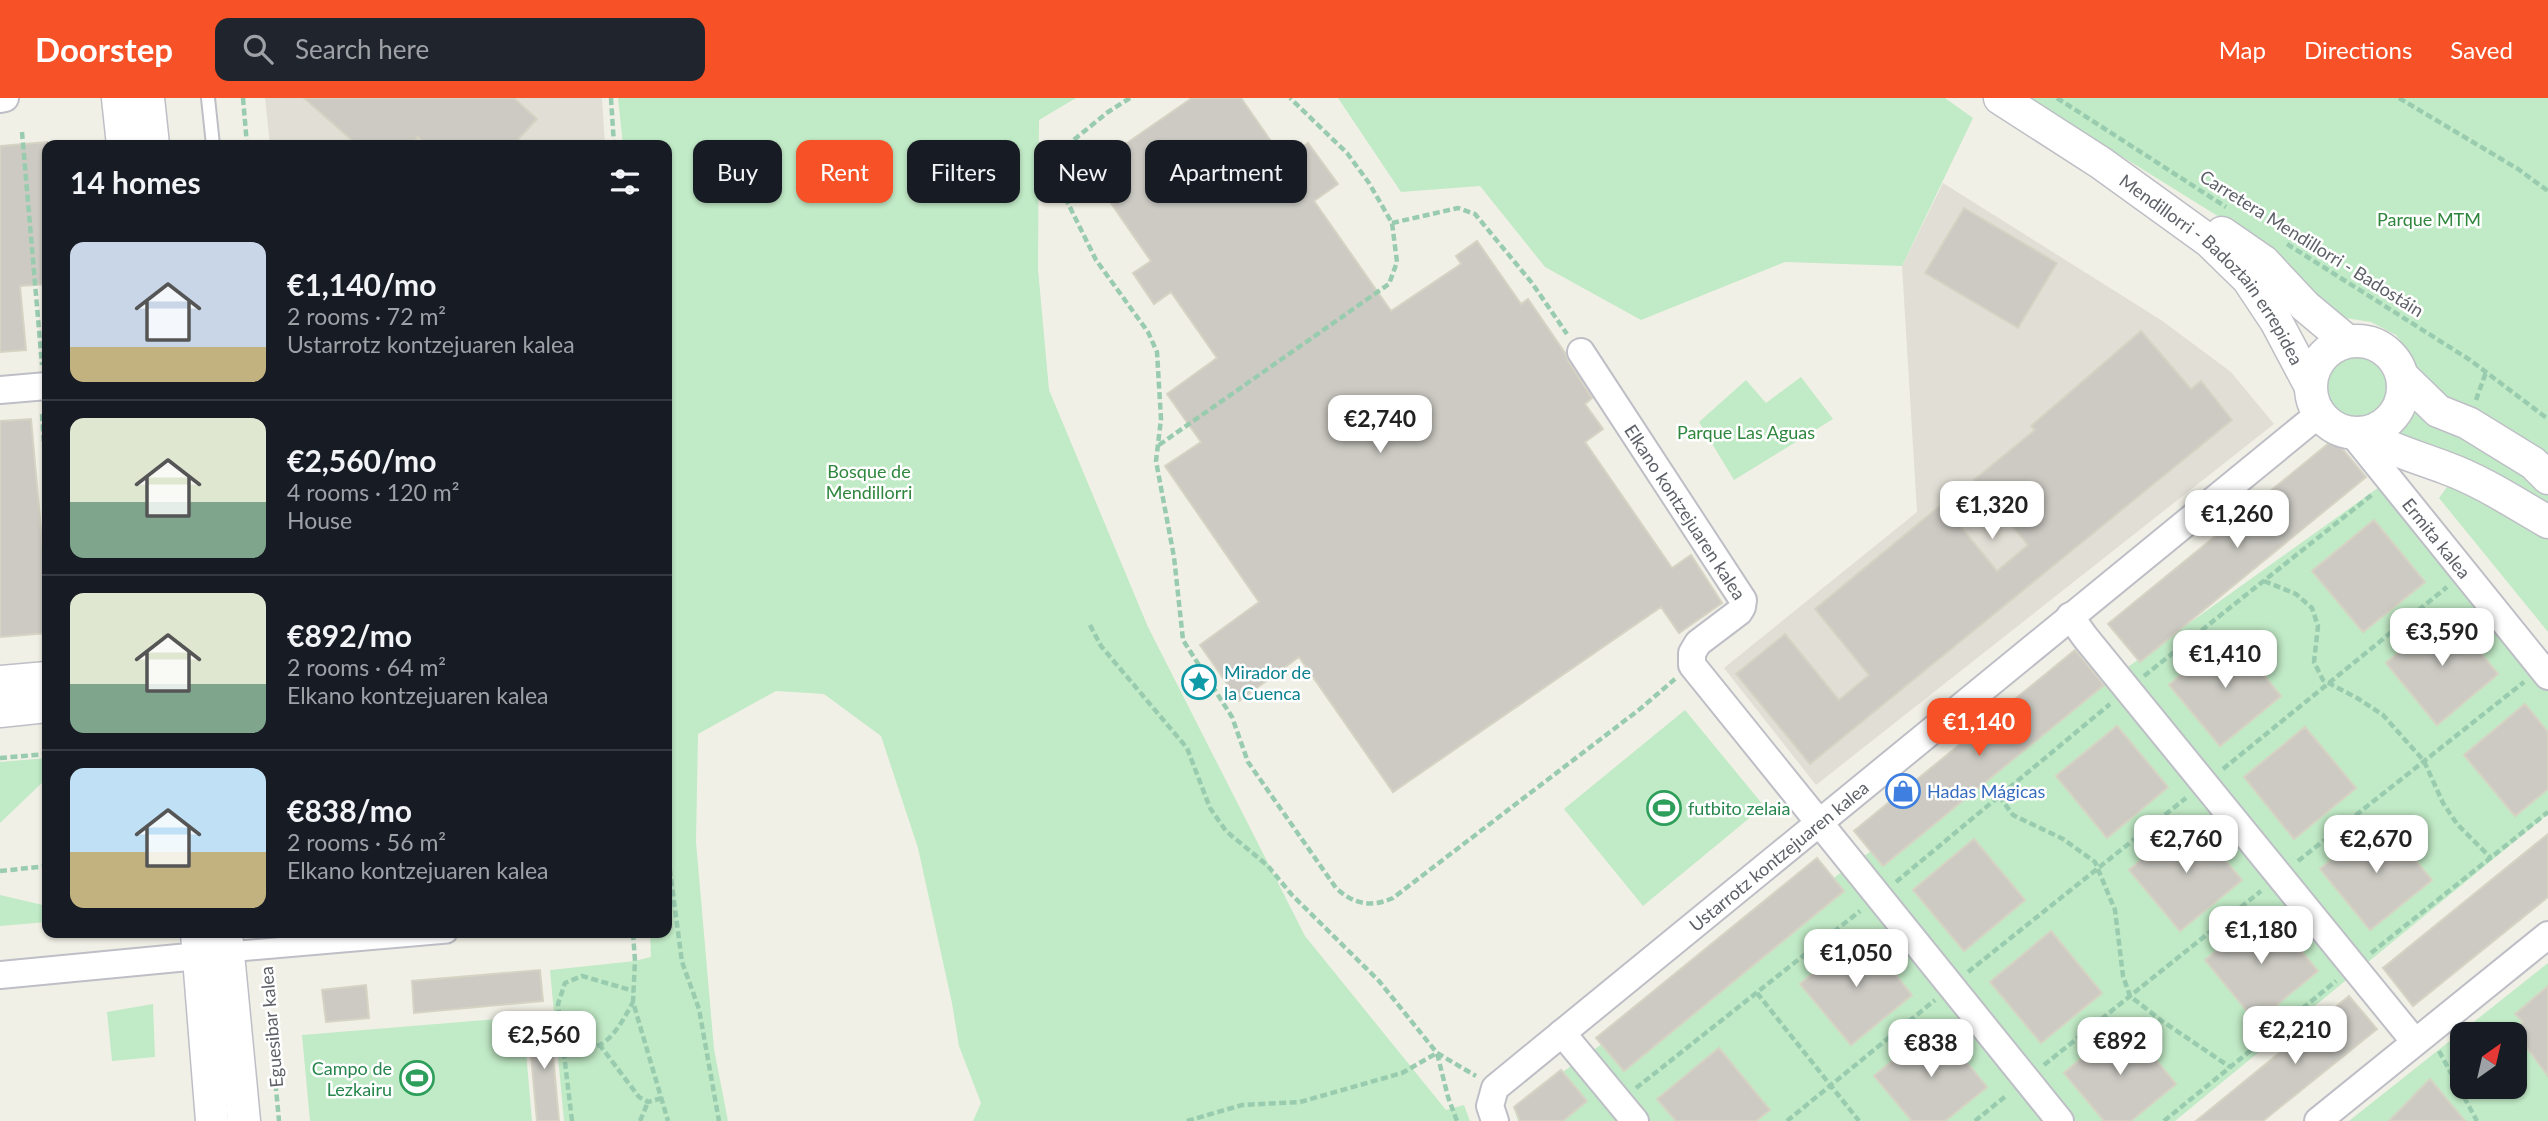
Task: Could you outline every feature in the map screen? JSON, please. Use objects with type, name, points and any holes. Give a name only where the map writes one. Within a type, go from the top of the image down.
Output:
[{"type":"street","points":[[0,99],[5,98]]},
{"type":"street","points":[[118,98],[122,140]]},
{"type":"street","points":[[148,98],[152,140]]},
{"type":"street","name":"Mendillorri - Badoztain errepidea","points":[[2000,98],[2101,163],[2209,241],[2248,279],[2276,321],[2315,400]]},
{"type":"street","name":"Mendillorri - Badoztain errepidea","points":[[2101,163],[2158,191],[2264,262],[2305,306],[2347,341]]},
{"type":"street","points":[[2548,478],[2533,463],[2468,423],[2438,411],[2403,377],[2386,351],[2374,344],[2347,341],[2333,347],[2321,357],[2314,370],[2315,400],[2339,430],[2356,433],[2398,452],[2448,468],[2548,522]]},
{"type":"street","name":"Elkano kontzejuaren kalea","points":[[1581,352],[1743,600],[1739,612],[1698,643],[1692,653],[1692,665]]},
{"type":"street","points":[[0,390],[42,376]]},
{"type":"street","points":[[2356,433],[2374,430],[2386,423],[2395,413],[2402,400],[2403,377]]},
{"type":"street","name":"Ustarrotz kontzejuaren kalea","points":[[1494,1088],[2070,616],[2315,400]]},
{"type":"street","name":"Ermita kalea","points":[[2356,433],[2389,480],[2545,672]]},
{"type":"street","points":[[2070,616],[2353,967],[2422,1037]]},
{"type":"street","points":[[1692,665],[2060,1121]]},
{"type":"street","points":[[0,682],[42,678]]},
{"type":"street","points":[[0,710],[42,706]]},
{"type":"street","points":[[2318,1121],[2548,936]]},
{"type":"street","points":[[0,975],[213,943],[263,949],[390,938]]},
{"type":"street","points":[[212,1121],[213,943]]},
{"type":"street","name":"Eguesibar kalea","points":[[213,943],[244,1121]]},
{"type":"street","points":[[1562,1033],[1627,1111]]},
{"type":"street","points":[[1494,1088],[1490,1106],[1495,1121]]},
{"type":"lane","points":[[208,98],[212,140]]},
{"type":"path","points":[[243,98],[247,140]]},
{"type":"path","points":[[611,98],[614,140]]},
{"type":"path","points":[[1130,98],[1065,147],[1056,161],[1059,185],[1096,260],[1148,332],[1157,352],[1161,419],[1156,461],[1174,557],[1182,640],[1232,717],[1248,762],[1336,888],[1351,900],[1372,904],[1393,898],[1640,709],[1692,665]]},
{"type":"path","points":[[1158,446],[1389,284],[1397,262],[1392,223],[1369,183],[1347,153],[1290,98]]},
{"type":"path","name":"Carretera Mendillorri - Badostáin","points":[[2057,98],[2235,213]]},
{"type":"path","points":[[2399,98],[2518,169],[2548,191]]},
{"type":"path","points":[[22,132],[42,343]]},
{"type":"path","points":[[1392,223],[1458,208],[1475,214],[1532,283],[1581,352]]},
{"type":"path","name":"Carretera Mendillorri - Badostáin","points":[[2280,240],[2470,360],[2548,419]]},
{"type":"path","points":[[1627,1111],[1757,993],[1879,896],[2127,689],[2389,480]]},
{"type":"path","points":[[1787,1121],[2465,574]]},
{"type":"path","points":[[2263,581],[2296,594],[2312,608],[2318,626],[2314,663],[2323,680],[2383,716],[2424,761],[2443,803],[2457,824],[2491,858]]},
{"type":"path","points":[[1090,625],[1101,646],[1187,748],[1210,808],[1226,831],[1268,866],[1292,895],[1370,972],[1437,1053],[1494,1088]]},
{"type":"path","points":[[1975,1121],[2424,761],[2545,672]]},
{"type":"path","points":[[0,758],[42,754]]},
{"type":"path","points":[[1999,796],[2013,815],[2063,839],[2095,862],[2115,910],[2123,976],[2130,996],[2231,1067]]},
{"type":"path","points":[[2164,1121],[2548,812]]},
{"type":"path","points":[[0,871],[42,867]]},
{"type":"path","points":[[672,886],[682,962],[699,1009],[719,1121]]},
{"type":"path","points":[[633,938],[634,1002],[668,1121]]},
{"type":"path","name":"Eguesibar kalea","points":[[263,949],[279,1121]]},
{"type":"path","points":[[572,1121],[558,1004],[565,983],[582,976],[634,991]]},
{"type":"path","points":[[1757,993],[1859,1121]]},
{"type":"path","points":[[562,1026],[578,1044],[592,1047],[607,1040],[621,1024],[634,1002]]},
{"type":"path","points":[[2422,1037],[2477,1121]]},
{"type":"path","points":[[599,1044],[639,1097],[648,1102],[662,1098]]},
{"type":"path","points":[[1187,1121],[1242,1104],[1300,1102],[1312,1099],[1402,1073],[1437,1053]]},
{"type":"path","points":[[1437,1053],[1457,1121]]},
{"type":"path","points":[[640,1121],[648,1102]]},
{"type":"shaded area","points":[[265,98],[602,98],[605,140],[269,140]]},
{"type":"shaded area","points":[[1943,183],[2161,320],[2231,372],[2274,424],[1816,785],[1724,668],[1917,512],[1902,266]]},
{"type":"green space","name":"Bosque de Mendillorri","points":[[618,98],[1076,98],[1039,120],[1039,140],[1034,140],[1034,203],[1038,203],[1038,269],[1049,390],[1148,627],[1305,936],[1446,1110],[1464,1105],[1470,1121],[973,1121],[981,1103],[959,1046],[918,848],[881,736],[824,694],[776,691],[698,734],[696,842],[714,1049],[728,1121],[564,1121],[550,970],[651,957],[650,938],[672,938],[672,140],[622,140]]},
{"type":"green space","points":[[1338,98],[1945,98],[1973,118],[1902,266],[1785,262],[1641,320],[1545,267],[1480,186],[1401,192]]},
{"type":"green space","name":"Parque MTM","points":[[2028,98],[2548,98],[2548,467],[2421,382],[2411,354],[2396,335],[2371,322],[2339,317],[2261,243]]},
{"type":"green space","points":[[2358,353],[2371,356],[2382,363],[2389,374],[2392,387],[2389,400],[2382,411],[2371,418],[2358,421],[2345,418],[2334,411],[2327,400],[2324,387],[2327,374],[2334,363],[2345,356]]},
{"type":"green space","name":"Parque Las Aguas","points":[[1801,377],[1833,419],[1734,480],[1699,422],[1746,380],[1766,403]]},
{"type":"green space","points":[[2414,398],[2548,486],[2548,512],[2385,437],[2410,410]]},
{"type":"green space","points":[[2453,479],[2548,532],[2548,632],[2439,498]]},
{"type":"green space","points":[[2389,480],[2548,676],[2548,814],[2175,1121],[1518,1121],[1514,1107]]},
{"type":"green space","name":"futbito zelaia","points":[[1685,710],[1764,806],[1643,906],[1564,809]]},
{"type":"green space","points":[[42,758],[42,783],[0,823],[0,762]]},
{"type":"green space","points":[[0,895],[42,905],[42,922],[0,926]]},
{"type":"green space","points":[[2548,963],[2548,1121],[2349,1121],[2450,1041],[2450,1099],[2527,1099],[2527,1022],[2474,1022]]},
{"type":"green space","points":[[153,1004],[155,1057],[112,1061],[107,1012]]},
{"type":"green space","name":"Campo de Lezkairu","points":[[523,1017],[532,1121],[310,1121],[302,1035]]},
{"type":"building","points":[[304,98],[514,98],[537,119],[518,140],[421,140],[418,137],[415,140],[351,140]]},
{"type":"building","points":[[1192,98],[1241,98],[1270,140],[1145,140],[1145,203],[1307,203],[1308,143],[1338,184],[1314,201],[1391,311],[1461,264],[1456,256],[1477,241],[1521,304],[1528,299],[1592,398],[1585,404],[1603,429],[1585,442],[1672,568],[1691,555],[1722,603],[1679,633],[1661,607],[1393,792],[1299,657],[1239,701],[1200,645],[1259,602],[1165,466],[1201,442],[1167,394],[1217,358],[1171,292],[1154,304],[1133,273],[1151,261],[1111,203],[1131,203],[1131,140]]},
{"type":"building","points":[[42,142],[42,284],[20,286],[26,350],[0,352],[0,146]]},
{"type":"building","points":[[1964,208],[2057,263],[2018,328],[1925,273]]},
{"type":"building","points":[[2141,331],[2191,389],[2201,381],[2232,420],[1810,764],[1736,674],[1785,634],[1839,700],[1869,675],[1815,609],[1942,504],[1997,571],[2028,545],[1974,480],[2035,430],[2031,426]]},
{"type":"building","points":[[31,419],[42,541],[42,633],[0,637],[0,421]]},
{"type":"building","points":[[2334,439],[2366,477],[2140,662],[2108,624]]},
{"type":"building","points":[[2374,520],[2425,582],[2363,632],[2312,571]]},
{"type":"building","points":[[2448,612],[2498,674],[2437,725],[2386,663]]},
{"type":"building","points":[[2230,634],[2281,696],[2220,746],[2169,685]]},
{"type":"building","points":[[2075,650],[2104,685],[1883,866],[1854,831]]},
{"type":"building","points":[[2525,704],[2548,732],[2548,789],[2515,816],[2464,755]]},
{"type":"building","points":[[2117,726],[2168,787],[2107,838],[2056,776]]},
{"type":"building","points":[[2305,727],[2356,788],[2294,839],[2244,777]]},
{"type":"building","points":[[2191,819],[2242,880],[2180,931],[2129,870]]},
{"type":"building","points":[[2381,819],[2432,880],[2370,930],[2320,869]]},
{"type":"building","points":[[2548,834],[2548,897],[2413,1006],[2383,968]]},
{"type":"building","points":[[1974,839],[2025,900],[1964,951],[1913,890]]},
{"type":"building","points":[[1817,858],[1844,891],[1624,1071],[1596,1038]]},
{"type":"building","points":[[2267,910],[2318,971],[2256,1022],[2205,960]]},
{"type":"building","points":[[2051,931],[2102,993],[2041,1043],[1990,982]]},
{"type":"building","points":[[1862,933],[1912,995],[1851,1045],[1800,984]]},
{"type":"building","points":[[540,970],[543,1001],[414,1013],[412,981]]},
{"type":"building","points":[[366,985],[369,1018],[326,1022],[322,990]]},
{"type":"building","points":[[2548,986],[2548,1076],[2527,1048],[2527,1022],[2523,1022],[2515,1014]]},
{"type":"building","points":[[2349,996],[2377,1029],[2263,1121],[2196,1121]]},
{"type":"building","points":[[550,1021],[559,1121],[537,1121],[528,1023]]},
{"type":"building","points":[[2125,1022],[2176,1084],[2131,1121],[2104,1121],[2064,1073]]},
{"type":"building","points":[[1936,1025],[1987,1087],[1945,1121],[1912,1121],[1874,1076]]},
{"type":"building","points":[[1719,1048],[1770,1110],[1756,1121],[1676,1121],[1657,1099]]},
{"type":"building","points":[[1561,1070],[1587,1101],[1563,1121],[1520,1121],[1514,1107]]},
{"type":"building","points":[[2430,1079],[2465,1121],[2389,1121]]},
{"type":"place","name":"Mirador de la Cuenca","points":[[1199,682]]},
{"type":"place","name":"Hadas Mágicas","points":[[1903,791]]},
{"type":"place","name":"futbito zelaia","points":[[1664,808]]},
{"type":"place","name":"Campo de Lezkairu","points":[[417,1078]]}]
